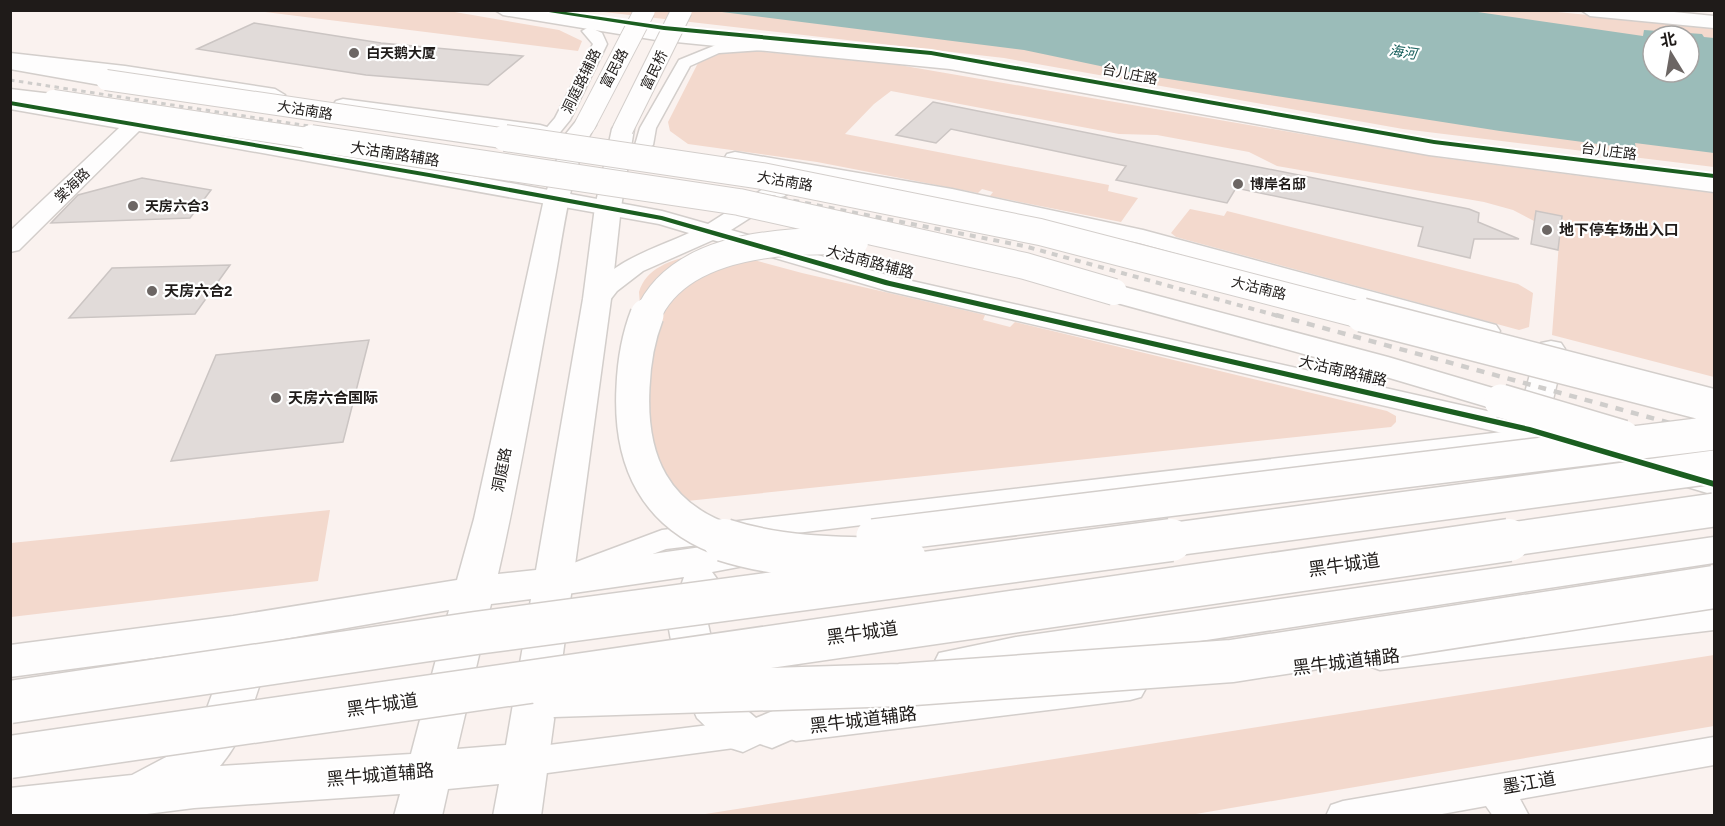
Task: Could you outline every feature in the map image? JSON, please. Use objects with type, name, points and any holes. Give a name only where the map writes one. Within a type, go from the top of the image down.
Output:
[{"type":"main road","name":"富民路","points":[[581,130],[645,10]]},
{"type":"main road","name":"富民桥","points":[[629,139],[682,10]]},
{"type":"main road","points":[[1590,10],[1714,22]]},
{"type":"main road","points":[[1649,10],[1714,17]]},
{"type":"main road","name":"大沽南路","points":[[10,61],[106,80],[762,176],[938,210],[1040,232],[1714,406]]},
{"type":"main road","name":"大沽南路","points":[[10,95],[739,202],[1025,266],[1377,364],[1714,465]]},
{"type":"main road","name":"洞庭路","points":[[418,816],[492,519],[557,198],[581,130]]},
{"type":"main road","points":[[517,816],[597,299],[608,207],[629,139]]},
{"type":"main road","points":[[1012,561],[792,555],[733,544],[694,527],[668,507],[657,493],[639,459],[633,412],[638,345],[643,325],[650,307],[661,293],[695,269],[744,249],[804,241],[870,243],[1114,291]]},
{"type":"main road","points":[[10,661],[232,632],[472,592],[873,536],[1254,491],[1575,448],[1714,433]]},
{"type":"main road","points":[[10,702],[488,632],[1714,465]]},
{"type":"main road","name":"黑牛城道","points":[[10,757],[1714,510]]},
{"type":"main road","points":[[730,556],[704,576],[695,593],[688,624],[698,673],[712,706],[758,732],[892,680],[1016,653],[1714,550]]},
{"type":"main road","points":[[407,701],[900,685],[1232,661],[1714,587]]},
{"type":"main road","points":[[129,795],[185,770],[208,750],[231,704],[250,647],[232,632]]},
{"type":"main road","name":"黑牛城道辅路","points":[[10,809],[194,788],[374,777],[525,762]]},
{"type":"street","name":"台儿庄路","points":[[503,10],[656,35],[835,50],[950,63],[1429,148],[1714,186]]},
{"type":"street","name":"台儿庄路","points":[[538,10],[664,28],[931,53],[1434,142],[1714,176]]},
{"type":"street","points":[[561,20],[589,31]]},
{"type":"street","name":"洞庭路辅路","points":[[551,132],[562,120],[600,44],[597,36],[589,31]]},
{"type":"street","points":[[629,139],[648,128],[684,63],[716,48],[751,47],[950,63]]},
{"type":"street","points":[[10,61],[124,72],[551,132],[581,130],[720,157],[809,170],[975,201],[1143,237],[1714,392]]},
{"type":"street","name":"大沽南路辅路","points":[[10,103],[133,126],[429,175],[662,218],[888,283],[1539,432],[1714,484]]},
{"type":"street","points":[[429,175],[494,125]]},
{"type":"street","name":"棠海路","points":[[10,245],[133,126]]},
{"type":"street","points":[[662,218],[639,203],[636,196],[639,180],[648,171],[660,166],[690,159],[720,157]]},
{"type":"street","points":[[597,299],[612,280],[633,265],[711,232],[809,170]]},
{"type":"street","points":[[1539,432],[1551,349]]},
{"type":"street","points":[[553,582],[662,540],[1539,432],[1714,418]]},
{"type":"street","name":"黑牛城道辅路","points":[[525,762],[758,732],[1714,619]]},
{"type":"street","name":"墨江道","points":[[1343,816],[1503,802],[1714,751]]},
{"type":"shaded area","points":[[1536,10],[1683,24],[1641,24],[1641,84],[1701,84],[1701,26],[1714,27],[1714,167],[1403,129],[1004,58],[595,11]]},
{"type":"shaded area","points":[[257,11],[449,11],[559,30],[582,41],[578,51]]},
{"type":"shaded area","points":[[743,50],[899,65],[1442,158],[1714,193],[1714,377],[1552,335],[1561,216],[1536,211],[1534,221],[1513,210],[1484,202],[1277,166],[1249,152],[1157,135],[1119,134],[891,91],[874,104],[845,134],[1109,185],[1108,191],[1138,198],[1121,222],[990,196],[993,192],[982,189],[978,193],[817,162],[688,144],[670,131],[668,122],[699,61],[714,54]]},
{"type":"shaded area","points":[[1190,209],[1224,216],[1227,211],[1518,284],[1533,293],[1529,327],[1519,330],[1176,237],[1171,233]]},
{"type":"shaded area","points":[[694,255],[754,260],[985,315],[983,320],[1010,327],[1015,322],[1387,411],[1396,416],[1396,422],[1391,427],[687,501],[674,494],[651,445],[639,292],[647,277],[660,266]]},
{"type":"shaded area","points":[[330,510],[318,581],[11,617],[11,543]]},
{"type":"shaded area","points":[[1714,655],[1714,726],[1190,815],[699,815]]},
{"type":"water","name":"海河","points":[[1464,10],[1641,36],[1641,84],[1701,84],[1702,34],[1704,37],[1714,38],[1714,153],[1635,143],[1636,149],[1500,131],[1143,75],[1024,50],[714,11]]},
{"type":"building","name":"白天鹅大厦","points":[[254,23],[381,43],[523,56],[488,85],[366,75],[197,49]]},
{"type":"building","name":"博岸名邸","points":[[933,102],[1469,209],[1479,213],[1478,222],[1519,239],[1474,239],[1470,258],[1418,246],[1423,227],[1236,188],[1227,203],[1116,180],[1126,166],[951,129],[936,143],[896,135]]},
{"type":"building","name":"天房六合3","points":[[142,178],[211,190],[190,218],[51,223],[78,195]]},
{"type":"building","name":"地下停车场出入口","points":[[1536,211],[1562,216],[1558,250],[1531,244]]},
{"type":"building","name":"天房六合2","points":[[230,265],[195,314],[69,318],[112,268]]},
{"type":"building","name":"天房六合国际","points":[[369,340],[343,442],[171,461],[216,355]]},
{"type":"railway","points":[[10,80],[400,140]]},
{"type":"railway","points":[[390,138],[785,199],[1024,246],[1282,317]]},
{"type":"railway","points":[[897,211],[979,228]]},
{"type":"railway","points":[[1014,235],[1073,250]]},
{"type":"railway","points":[[1276,315],[1714,435]]},
{"type":"cycle path","points":[[538,10],[664,28],[931,53],[1434,142],[1714,176]]},
{"type":"cycle path","points":[[10,103],[429,175],[662,218],[888,283],[1530,430],[1714,484]]},
{"type":"place","name":"白天鹅大厦","points":[[354,53]]},
{"type":"place","name":"博岸名邸","points":[[1238,184]]},
{"type":"place","name":"天房六合3","points":[[133,206]]},
{"type":"place","name":"地下停车场出入口","points":[[1547,230]]},
{"type":"place","name":"天房六合2","points":[[152,291]]},
{"type":"place","name":"天房六合国际","points":[[276,398]]}]
